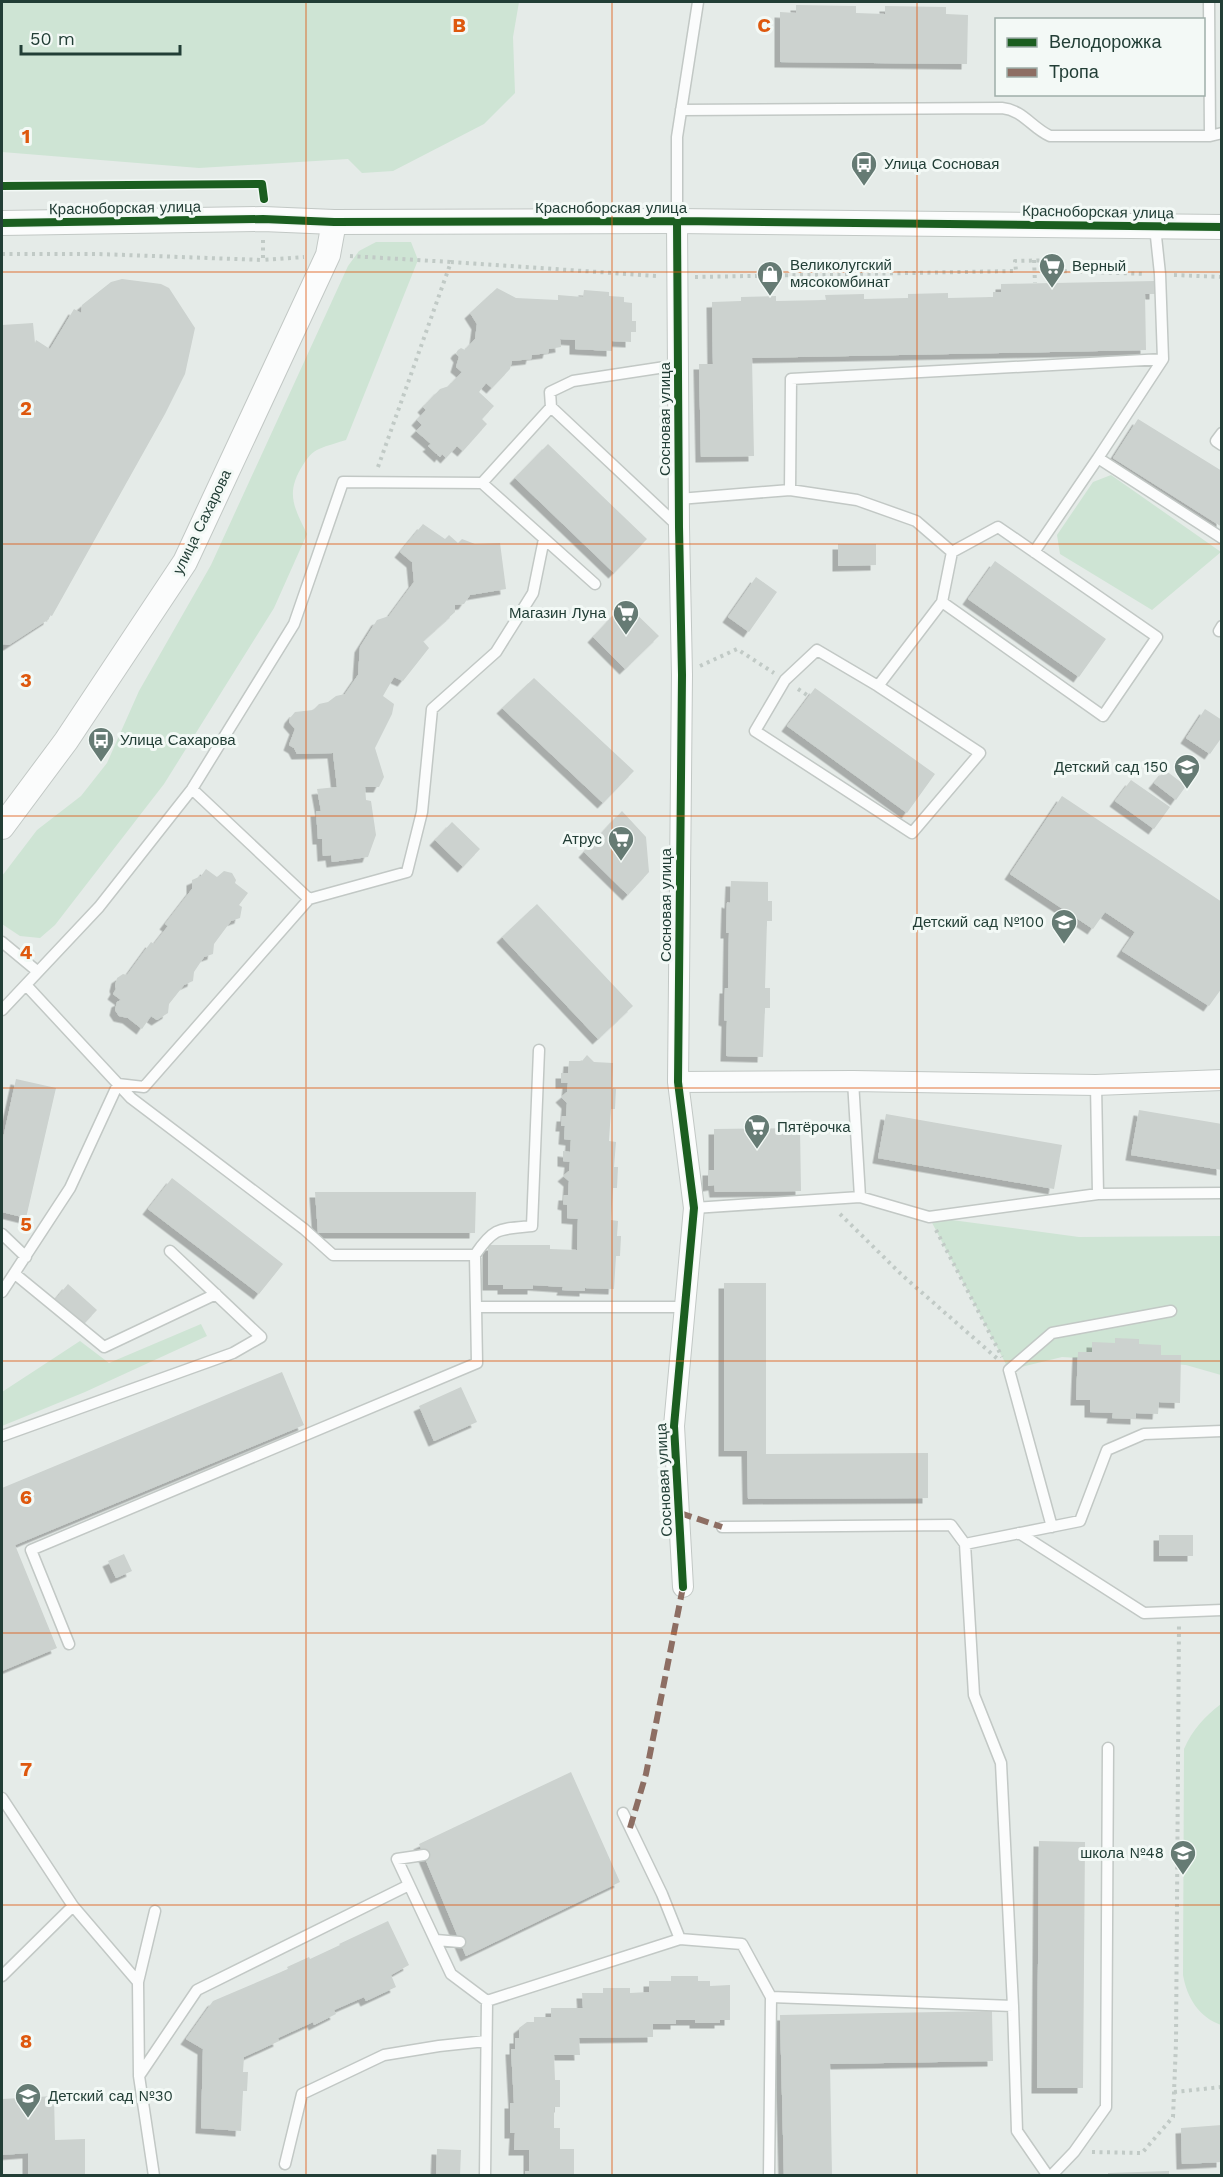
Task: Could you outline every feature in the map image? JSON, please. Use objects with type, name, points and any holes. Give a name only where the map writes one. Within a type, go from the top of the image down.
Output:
[{"type":"street","name":"Красноборская улица","points":[[2,223],[263,219],[334,222],[678,221],[1221,227]]},
{"type":"street","name":"Сосновая улица","points":[[678,221],[682,675],[678,1082],[694,1208],[674,1426],[683,1587]]},
{"type":"street","name":"улица Сахарова","points":[[2,827],[66,741],[185,562],[328,255],[334,222]]},
{"type":"street","points":[[678,1082],[853,1081],[1096,1085],[1221,1080]]},
{"type":"lane","points":[[678,221],[677,136],[698,2]]},
{"type":"lane","points":[[1209,2],[1210,136]]},
{"type":"lane","points":[[1210,84],[1221,84]]},
{"type":"lane","points":[[681,110],[1002,108],[1017,111],[1036,128],[1050,136],[1210,136],[1221,133]]},
{"type":"lane","points":[[1034,552],[1163,359],[1160,274],[1155,226]]},
{"type":"lane","points":[[790,490],[791,379],[1163,359]]},
{"type":"lane","points":[[678,366],[573,381],[550,392],[551,407],[679,527]]},
{"type":"lane","points":[[482,483],[551,407]]},
{"type":"lane","points":[[1221,433],[1216,441],[1221,445]]},
{"type":"lane","points":[[1098,458],[1221,537]]},
{"type":"lane","points":[[2,1010],[99,907],[192,789],[294,624],[343,482],[482,483],[595,584]]},
{"type":"lane","points":[[679,499],[790,490],[856,500],[916,521],[952,552]]},
{"type":"lane","points":[[942,602],[1103,716],[1157,638],[998,527],[952,552]]},
{"type":"lane","points":[[118,1084],[144,1087],[309,899],[407,872],[422,812],[432,709],[496,652],[533,593],[544,539]]},
{"type":"lane","points":[[878,686],[942,602],[952,552]]},
{"type":"lane","points":[[817,650],[878,686],[980,753],[912,833],[755,731],[785,680],[817,650]]},
{"type":"lane","points":[[192,789],[309,899]]},
{"type":"lane","points":[[2,942],[37,971]]},
{"type":"lane","points":[[26,985],[131,1098],[304,1229],[333,1255],[475,1255]]},
{"type":"lane","points":[[69,1644],[31,1550],[477,1363],[475,1255],[487,1237],[501,1228],[532,1226],[539,1050]]},
{"type":"lane","points":[[853,1081],[860,1197]]},
{"type":"lane","points":[[2,1292],[70,1188],[118,1084]]},
{"type":"lane","points":[[1096,1085],[1098,1194]]},
{"type":"lane","points":[[694,1208],[860,1197],[929,1216],[1098,1194],[1221,1193]]},
{"type":"lane","points":[[2,1233],[26,1257]]},
{"type":"lane","points":[[2,1436],[233,1353],[261,1336],[170,1251]]},
{"type":"lane","points":[[15,1274],[104,1347],[216,1294]]},
{"type":"lane","points":[[476,1307],[686,1307]]},
{"type":"lane","points":[[1052,1527],[1009,1370],[1053,1333],[1171,1311]]},
{"type":"lane","points":[[965,1544],[1080,1521],[1107,1450],[1144,1434],[1221,1431]]},
{"type":"lane","points":[[722,1527],[951,1525],[965,1544],[974,1695],[1001,1763],[1017,2131],[1050,2175],[1074,2152],[1106,2107],[1108,1748]]},
{"type":"lane","points":[[1019,1533],[1143,1613],[1221,1610]]},
{"type":"lane","points":[[2,1798],[73,1906],[138,1982]]},
{"type":"lane","points":[[623,1813],[662,1894],[680,1939]]},
{"type":"lane","points":[[424,1855],[397,1859],[451,1974],[487,2001]]},
{"type":"lane","points":[[140,2076],[197,1990],[410,1885]]},
{"type":"lane","points":[[2,1976],[73,1906]]},
{"type":"lane","points":[[153,2175],[140,2076],[138,1982],[155,1911]]},
{"type":"lane","points":[[487,2001],[680,1939],[742,1944],[771,1997],[769,2175]]},
{"type":"lane","points":[[436,1940],[460,1942]]},
{"type":"lane","points":[[771,1997],[1013,2006]]},
{"type":"lane","points":[[485,2175],[487,2001]]},
{"type":"lane","points":[[285,2164],[302,2094],[384,2055],[486,2041]]},
{"type":"path","points":[[2,254],[98,254],[263,260]]},
{"type":"path","points":[[1034,260],[1035,283]]},
{"type":"path","points":[[373,482],[451,262],[678,278],[1016,271],[1015,261],[1055,260],[1056,271],[1221,277]]},
{"type":"path","points":[[682,675],[737,648],[807,695]]},
{"type":"path","points":[[825,1199],[903,1276],[1009,1370]]},
{"type":"path","points":[[929,1216],[1009,1370]]},
{"type":"path","points":[[1074,2152],[1142,2152],[1173,2117],[1180,1612]]},
{"type":"path","points":[[1174,2092],[1221,2087]]},
{"type":"green space","points":[[2,2],[519,2],[513,37],[515,93],[484,124],[393,171],[362,173],[348,159],[199,168],[2,152]]},
{"type":"green space","points":[[376,242],[411,242],[418,260],[346,440],[314,452],[297,475],[293,500],[307,534],[274,608],[164,784],[55,925],[40,938],[20,936],[2,924],[2,876],[37,830],[81,796],[107,763],[139,691],[211,565],[348,266],[359,251]]},
{"type":"green space","points":[[1111,475],[1221,552],[1152,610],[1060,554],[1057,535],[1093,482]]},
{"type":"green space","points":[[929,1217],[1079,1237],[1221,1236],[1221,1375],[1186,1365],[1062,1357],[1009,1370]]},
{"type":"green space","points":[[201,1324],[207,1336],[85,1392],[2,1426],[2,1392],[80,1341],[109,1363]]},
{"type":"green space","points":[[1221,1704],[1221,2025],[1206,2017],[1195,2006],[1183,1975],[1184,1749],[1200,1724]]},
{"type":"building","points":[[796,5],[856,6],[856,13],[885,14],[885,6],[946,7],[946,14],[968,15],[967,64],[780,62],[780,12],[796,13]]},
{"type":"building","points":[[122,279],[161,284],[169,288],[195,328],[185,374],[52,616],[49,615],[49,619],[9,645],[2,644],[2,325],[33,323],[35,343],[36,340],[50,349],[74,309],[81,313],[82,305],[111,282]]},
{"type":"building","points":[[1155,281],[1155,294],[1145,294],[1146,350],[752,358],[754,456],[701,457],[699,364],[713,364],[712,302],[741,301],[741,297],[776,296],[776,301],[826,300],[825,295],[864,294],[864,299],[908,298],[908,294],[948,293],[948,298],[993,297],[993,292],[1001,292],[1001,284]]},
{"type":"building","points":[[497,288],[516,298],[558,300],[558,295],[583,297],[584,290],[609,292],[609,296],[624,297],[624,302],[632,303],[632,321],[636,321],[636,332],[631,332],[631,342],[612,341],[612,351],[575,349],[575,340],[560,339],[561,347],[549,349],[548,353],[532,355],[531,359],[512,361],[510,369],[492,388],[486,383],[479,392],[494,406],[482,419],[487,424],[463,451],[457,446],[446,458],[442,454],[440,457],[428,446],[431,444],[416,431],[422,425],[417,420],[426,410],[423,407],[440,389],[449,386],[462,372],[456,367],[459,357],[456,353],[461,348],[465,350],[475,339],[477,324],[470,313]]},
{"type":"building","points":[[1138,419],[1222,471],[1222,527],[1113,458]]},
{"type":"building","points":[[548,444],[647,539],[614,573],[515,478]]},
{"type":"building","points":[[423,524],[445,539],[449,535],[458,543],[462,539],[475,544],[500,543],[506,589],[470,595],[464,604],[455,605],[455,612],[423,641],[429,648],[403,681],[394,677],[383,696],[394,704],[392,714],[375,748],[384,777],[379,787],[365,787],[366,800],[371,801],[376,835],[368,857],[332,862],[331,855],[323,856],[322,839],[318,839],[316,811],[321,811],[317,789],[337,787],[333,753],[297,754],[289,745],[295,729],[289,722],[290,718],[295,712],[313,710],[319,704],[345,694],[358,675],[360,647],[377,620],[389,616],[414,582],[412,562],[400,552]]},
{"type":"building","points":[[838,544],[876,544],[876,565],[838,566]]},
{"type":"building","points":[[995,561],[1106,639],[1079,677],[968,599]]},
{"type":"building","points":[[756,577],[777,592],[749,632],[728,617]]},
{"type":"building","name":"Магазин Луна","points":[[625,603],[659,636],[625,669],[593,637]]},
{"type":"building","points":[[534,678],[634,771],[603,803],[502,708]]},
{"type":"building","points":[[815,688],[935,774],[907,813],[787,726]]},
{"type":"building","points":[[1205,709],[1222,720],[1222,737],[1210,754],[1186,738]]},
{"type":"building","points":[[1165,770],[1186,786],[1176,800],[1154,783]]},
{"type":"building","points":[[1131,780],[1170,807],[1154,829],[1115,801]]},
{"type":"building","points":[[1062,796],[1222,902],[1222,988],[1209,1006],[1122,951],[1135,932],[1105,912],[1093,929],[1010,874]]},
{"type":"building","name":"Атрус","points":[[622,811],[646,837],[649,872],[628,895],[584,852]]},
{"type":"building","points":[[452,822],[480,849],[463,867],[435,840]]},
{"type":"building","points":[[206,869],[217,877],[224,871],[232,873],[236,880],[235,883],[248,893],[239,905],[242,907],[240,918],[231,921],[214,944],[213,954],[204,957],[194,972],[193,981],[184,985],[169,1004],[168,1013],[157,1020],[151,1016],[142,1029],[128,1018],[119,1016],[115,1010],[117,1002],[121,1000],[113,994],[117,978],[123,974],[127,975],[151,942],[154,944],[168,926],[165,924],[192,889],[192,880],[201,876]]},
{"type":"building","points":[[731,881],[768,882],[768,901],[772,901],[772,921],[767,921],[765,988],[770,988],[770,1008],[765,1008],[763,1057],[726,1056],[727,1021],[724,1020],[725,988],[728,988],[729,933],[726,933],[727,902],[730,903]]},
{"type":"building","points":[[537,904],[633,1006],[598,1039],[502,937]]},
{"type":"building","points":[[587,1055],[594,1062],[613,1063],[612,1088],[616,1089],[615,1109],[611,1109],[609,1141],[616,1142],[614,1167],[618,1167],[617,1188],[613,1188],[611,1220],[618,1221],[617,1236],[621,1236],[620,1256],[616,1256],[614,1289],[562,1290],[563,1287],[533,1285],[533,1289],[503,1289],[503,1285],[488,1285],[488,1245],[550,1245],[550,1249],[577,1250],[578,1219],[567,1218],[567,1205],[563,1204],[564,1195],[568,1195],[569,1181],[563,1176],[569,1171],[570,1162],[563,1161],[563,1151],[570,1152],[571,1140],[564,1139],[565,1126],[561,1126],[562,1116],[566,1116],[567,1103],[561,1097],[567,1092],[568,1083],[561,1083],[561,1073],[568,1073],[569,1061],[582,1061]]},
{"type":"building","points":[[16,1079],[56,1088],[26,1218],[2,1212],[2,1143]]},
{"type":"building","points":[[1139,1110],[1222,1124],[1222,1170],[1131,1155]]},
{"type":"building","points":[[886,1114],[1062,1145],[1054,1189],[878,1158]]},
{"type":"building","name":"Пятёрочка","points":[[800,1128],[801,1191],[715,1192],[714,1185],[708,1186],[708,1170],[714,1170],[714,1129]]},
{"type":"building","points":[[172,1178],[283,1264],[259,1294],[148,1209]]},
{"type":"building","points":[[315,1192],[476,1192],[475,1233],[318,1233]]},
{"type":"building","points":[[724,1283],[766,1283],[766,1454],[928,1453],[928,1498],[748,1499],[747,1451],[724,1451]]},
{"type":"building","points":[[68,1284],[97,1310],[82,1326],[54,1301]]},
{"type":"building","points":[[1115,1338],[1139,1339],[1139,1344],[1161,1345],[1161,1355],[1181,1355],[1180,1403],[1159,1402],[1158,1414],[1136,1413],[1136,1419],[1112,1418],[1113,1413],[1090,1412],[1090,1400],[1076,1400],[1078,1352],[1092,1352],[1092,1342],[1115,1343]]},
{"type":"building","points":[[282,1372],[304,1425],[15,1545],[57,1648],[2,1671],[2,1488]]},
{"type":"building","points":[[461,1387],[477,1422],[434,1441],[419,1406]]},
{"type":"building","points":[[1159,1535],[1193,1535],[1193,1556],[1159,1556]]},
{"type":"building","points":[[124,1554],[132,1571],[116,1578],[108,1561]]},
{"type":"building","points":[[571,1772],[620,1882],[466,1956],[419,1844]]},
{"type":"building","points":[[1039,1841],[1085,1842],[1083,2088],[1037,2088]]},
{"type":"building","points":[[388,1921],[409,1965],[391,1975],[396,1987],[366,2001],[364,1997],[334,2010],[336,2014],[278,2038],[279,2041],[244,2057],[243,2072],[248,2072],[247,2091],[243,2091],[241,2131],[201,2128],[203,2049],[186,2039],[213,2001],[288,1969],[287,1967],[309,1957],[310,1959]]},
{"type":"building","points":[[671,1976],[698,1976],[698,1981],[710,1981],[710,1986],[730,1985],[730,2020],[720,2020],[720,2023],[695,2023],[695,2020],[676,2020],[676,2024],[653,2024],[653,2037],[579,2038],[580,2055],[554,2055],[555,2080],[560,2080],[560,2107],[554,2107],[554,2128],[560,2128],[560,2149],[574,2149],[574,2175],[525,2176],[525,2171],[529,2171],[529,2150],[514,2150],[515,2133],[510,2133],[510,2103],[514,2103],[511,2049],[515,2049],[515,2038],[519,2038],[519,2028],[527,2022],[534,2022],[534,2017],[551,2017],[551,2008],[583,2008],[582,1993],[603,1993],[603,1988],[630,1988],[630,1993],[649,1992],[649,1981],[671,1981]]},
{"type":"building","points":[[992,2011],[993,2061],[830,2064],[832,2176],[784,2176],[780,2015]]},
{"type":"building","name":"Детский сад №30","points":[[54,2096],[55,2140],[85,2139],[85,2176],[28,2176],[28,2153],[2,2155],[2,2099]]},
{"type":"building","points":[[1222,2125],[1222,2162],[1182,2164],[1181,2128]]},
{"type":"building","points":[[437,2149],[461,2150],[460,2176],[436,2176]]},
{"type":"building","points":[[1169,2171],[1169,2176],[1108,2176],[1108,2173]]},
{"type":"marked path","points":[[680,1513],[722,1527]]},
{"type":"marked path","points":[[630,1828],[646,1774],[683,1587]]},
{"type":"cycle path","points":[[2,186],[262,184],[264,199]]},
{"type":"cycle path","points":[[2,223],[263,219],[334,222],[677,221],[1222,227]]},
{"type":"cycle path","points":[[677,221],[682,675],[678,1082],[694,1208],[674,1426],[683,1587]]},
{"type":"place","name":"Улица Сосновая","points":[[864,187]]},
{"type":"place","name":"Верный","points":[[1052,289]]},
{"type":"place","name":"Великолугский мясокомбинат","points":[[770,297]]},
{"type":"place","name":"Магазин Луна","points":[[626,636]]},
{"type":"place","name":"Улица Сахарова","points":[[101,763]]},
{"type":"place","name":"Детский сад 150","points":[[1187,790]]},
{"type":"place","name":"Атрус","points":[[621,862]]},
{"type":"place","name":"Детский сад №100","points":[[1064,945]]},
{"type":"place","name":"Пятёрочка","points":[[757,1150]]},
{"type":"place","name":"школа №48","points":[[1183,1876]]},
{"type":"place","name":"Детский сад №30","points":[[28,2119]]}]
